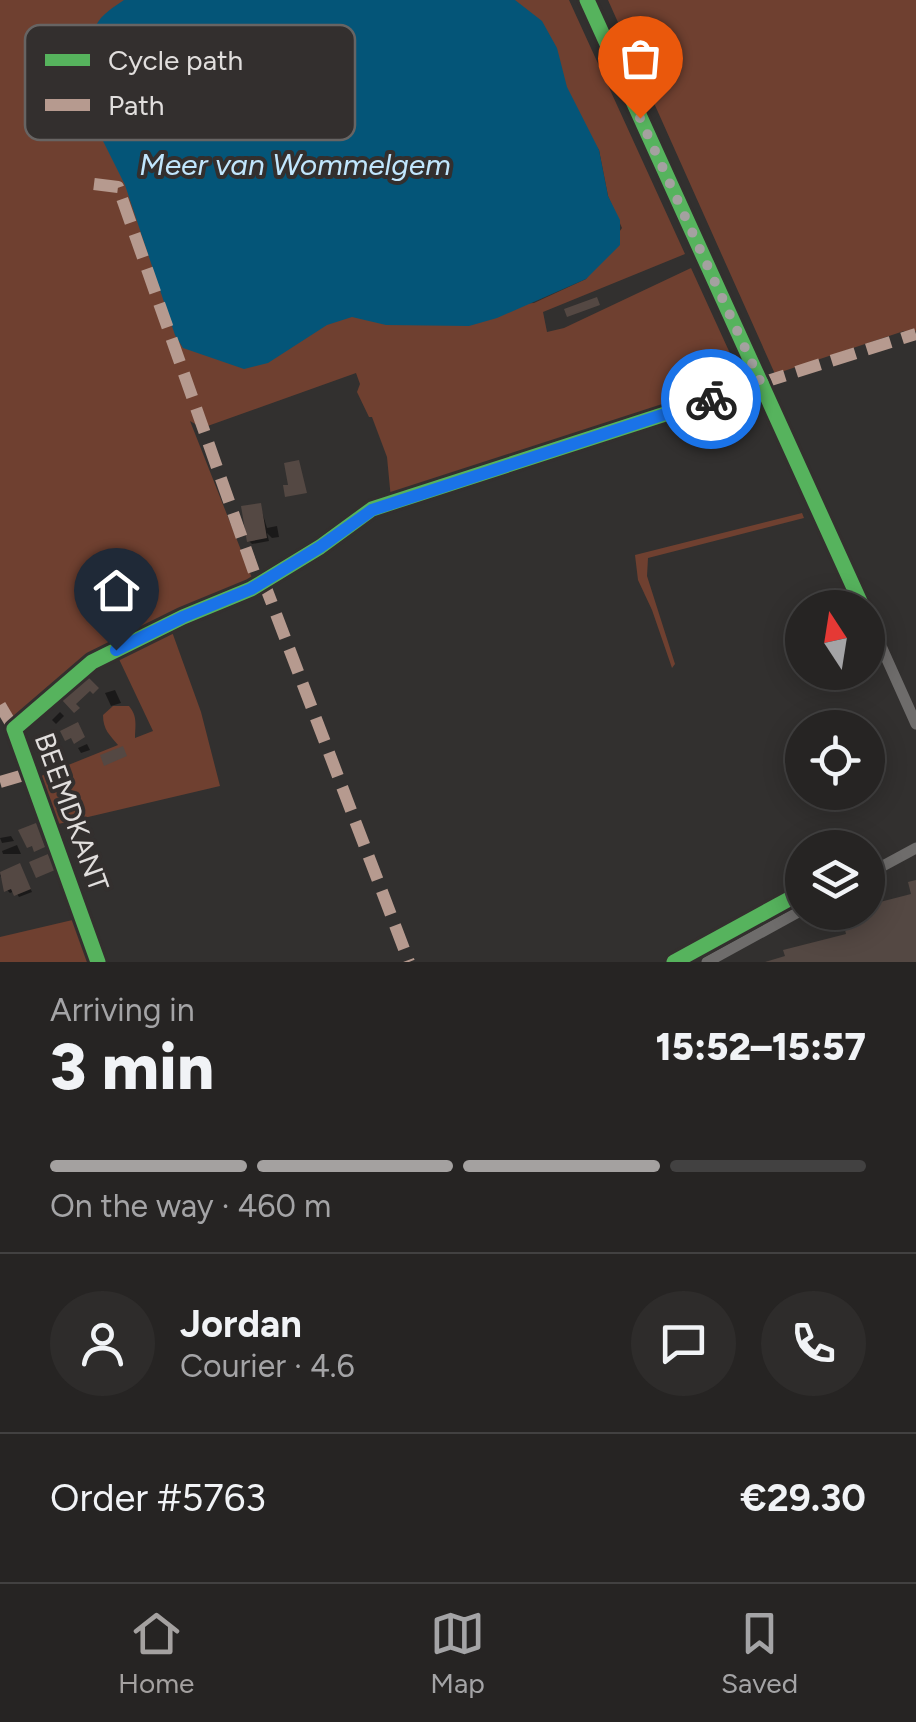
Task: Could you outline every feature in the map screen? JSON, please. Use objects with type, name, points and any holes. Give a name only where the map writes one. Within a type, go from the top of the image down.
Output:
[{"type":"street","points":[[587,0],[855,590]]},
{"type":"street","name":"BEEMDKANT","points":[[98,962],[14,729],[72,676],[159,628],[251,589],[372,510],[761,383]]},
{"type":"street","points":[[885,655],[916,724]]},
{"type":"street","points":[[885,865],[916,848]]},
{"type":"street","points":[[708,962],[785,919]]},
{"type":"shaded area","points":[[0,0],[146,0],[160,25],[25,25],[25,140],[224,140],[324,318],[534,303],[586,279],[622,228],[608,196],[599,150],[491,0],[569,0],[685,254],[543,312],[547,332],[564,328],[691,268],[744,384],[391,499],[387,457],[372,417],[357,392],[360,384],[356,373],[202,428],[190,421],[254,583],[88,661],[16,720],[6,710],[0,711]]},
{"type":"shaded area","points":[[608,0],[916,0],[916,331],[904,331],[775,374]]},
{"type":"shaded area","points":[[747,391],[749,395],[386,514],[278,582],[276,576],[370,515]]},
{"type":"shaded area","points":[[802,513],[804,518],[648,558],[647,576],[675,664],[672,668],[638,580],[635,555]]},
{"type":"shaded area","points":[[171,629],[201,712],[220,786],[54,825],[36,778],[118,745],[103,720],[113,706],[129,706],[132,710],[135,738],[153,731],[118,657]]},
{"type":"shaded area","points":[[81,918],[96,962],[0,962],[0,937]]},
{"type":"water","name":"Meer van Wommelgem","points":[[124,0],[515,0],[542,21],[557,48],[567,87],[599,150],[608,196],[620,220],[620,245],[586,279],[497,318],[469,326],[386,325],[352,317],[327,325],[268,363],[244,369],[183,348],[175,335],[125,185],[102,140],[355,140],[355,25],[97,25]]},
{"type":"building","points":[[597,297],[600,305],[567,317],[564,309]]},
{"type":"building","points":[[299,460],[307,493],[285,497],[283,485],[288,485],[284,463]]},
{"type":"building","points":[[261,503],[267,538],[247,542],[241,506]]},
{"type":"building","points":[[87,676],[99,688],[76,704],[80,708],[74,713],[62,700]]},
{"type":"building","points":[[78,722],[85,737],[74,744],[71,738],[65,741],[60,731]]},
{"type":"building","points":[[123,746],[127,756],[104,766],[100,755]]},
{"type":"building","points":[[36,823],[45,847],[34,852],[32,846],[27,848],[18,830]]},
{"type":"building","points":[[48,854],[55,870],[36,878],[29,862]]},
{"type":"building","points":[[20,863],[31,889],[14,896],[11,889],[4,892],[0,872]]},
{"type":"building","points":[[916,880],[916,962],[765,962],[785,956],[783,950],[846,934],[845,930],[885,930],[885,901],[911,894],[908,882]]},
{"type":"marked path","points":[[94,184],[118,187],[255,575],[266,588],[409,962]]},
{"type":"marked path","points":[[761,383],[916,334]]},
{"type":"marked path","points":[[0,705],[14,729]]},
{"type":"marked path","points":[[0,782],[31,773]]},
{"type":"cycle path","points":[[587,0],[855,590]]},
{"type":"cycle path","points":[[98,962],[14,729],[92,662],[251,589],[320,547],[372,509],[761,383]]},
{"type":"cycle path","points":[[674,962],[785,901]]},
{"type":"way so far","points":[[640,118],[761,383],[711,399]]},
{"type":"route","points":[[116,650],[251,589],[372,510],[711,399]]}]
